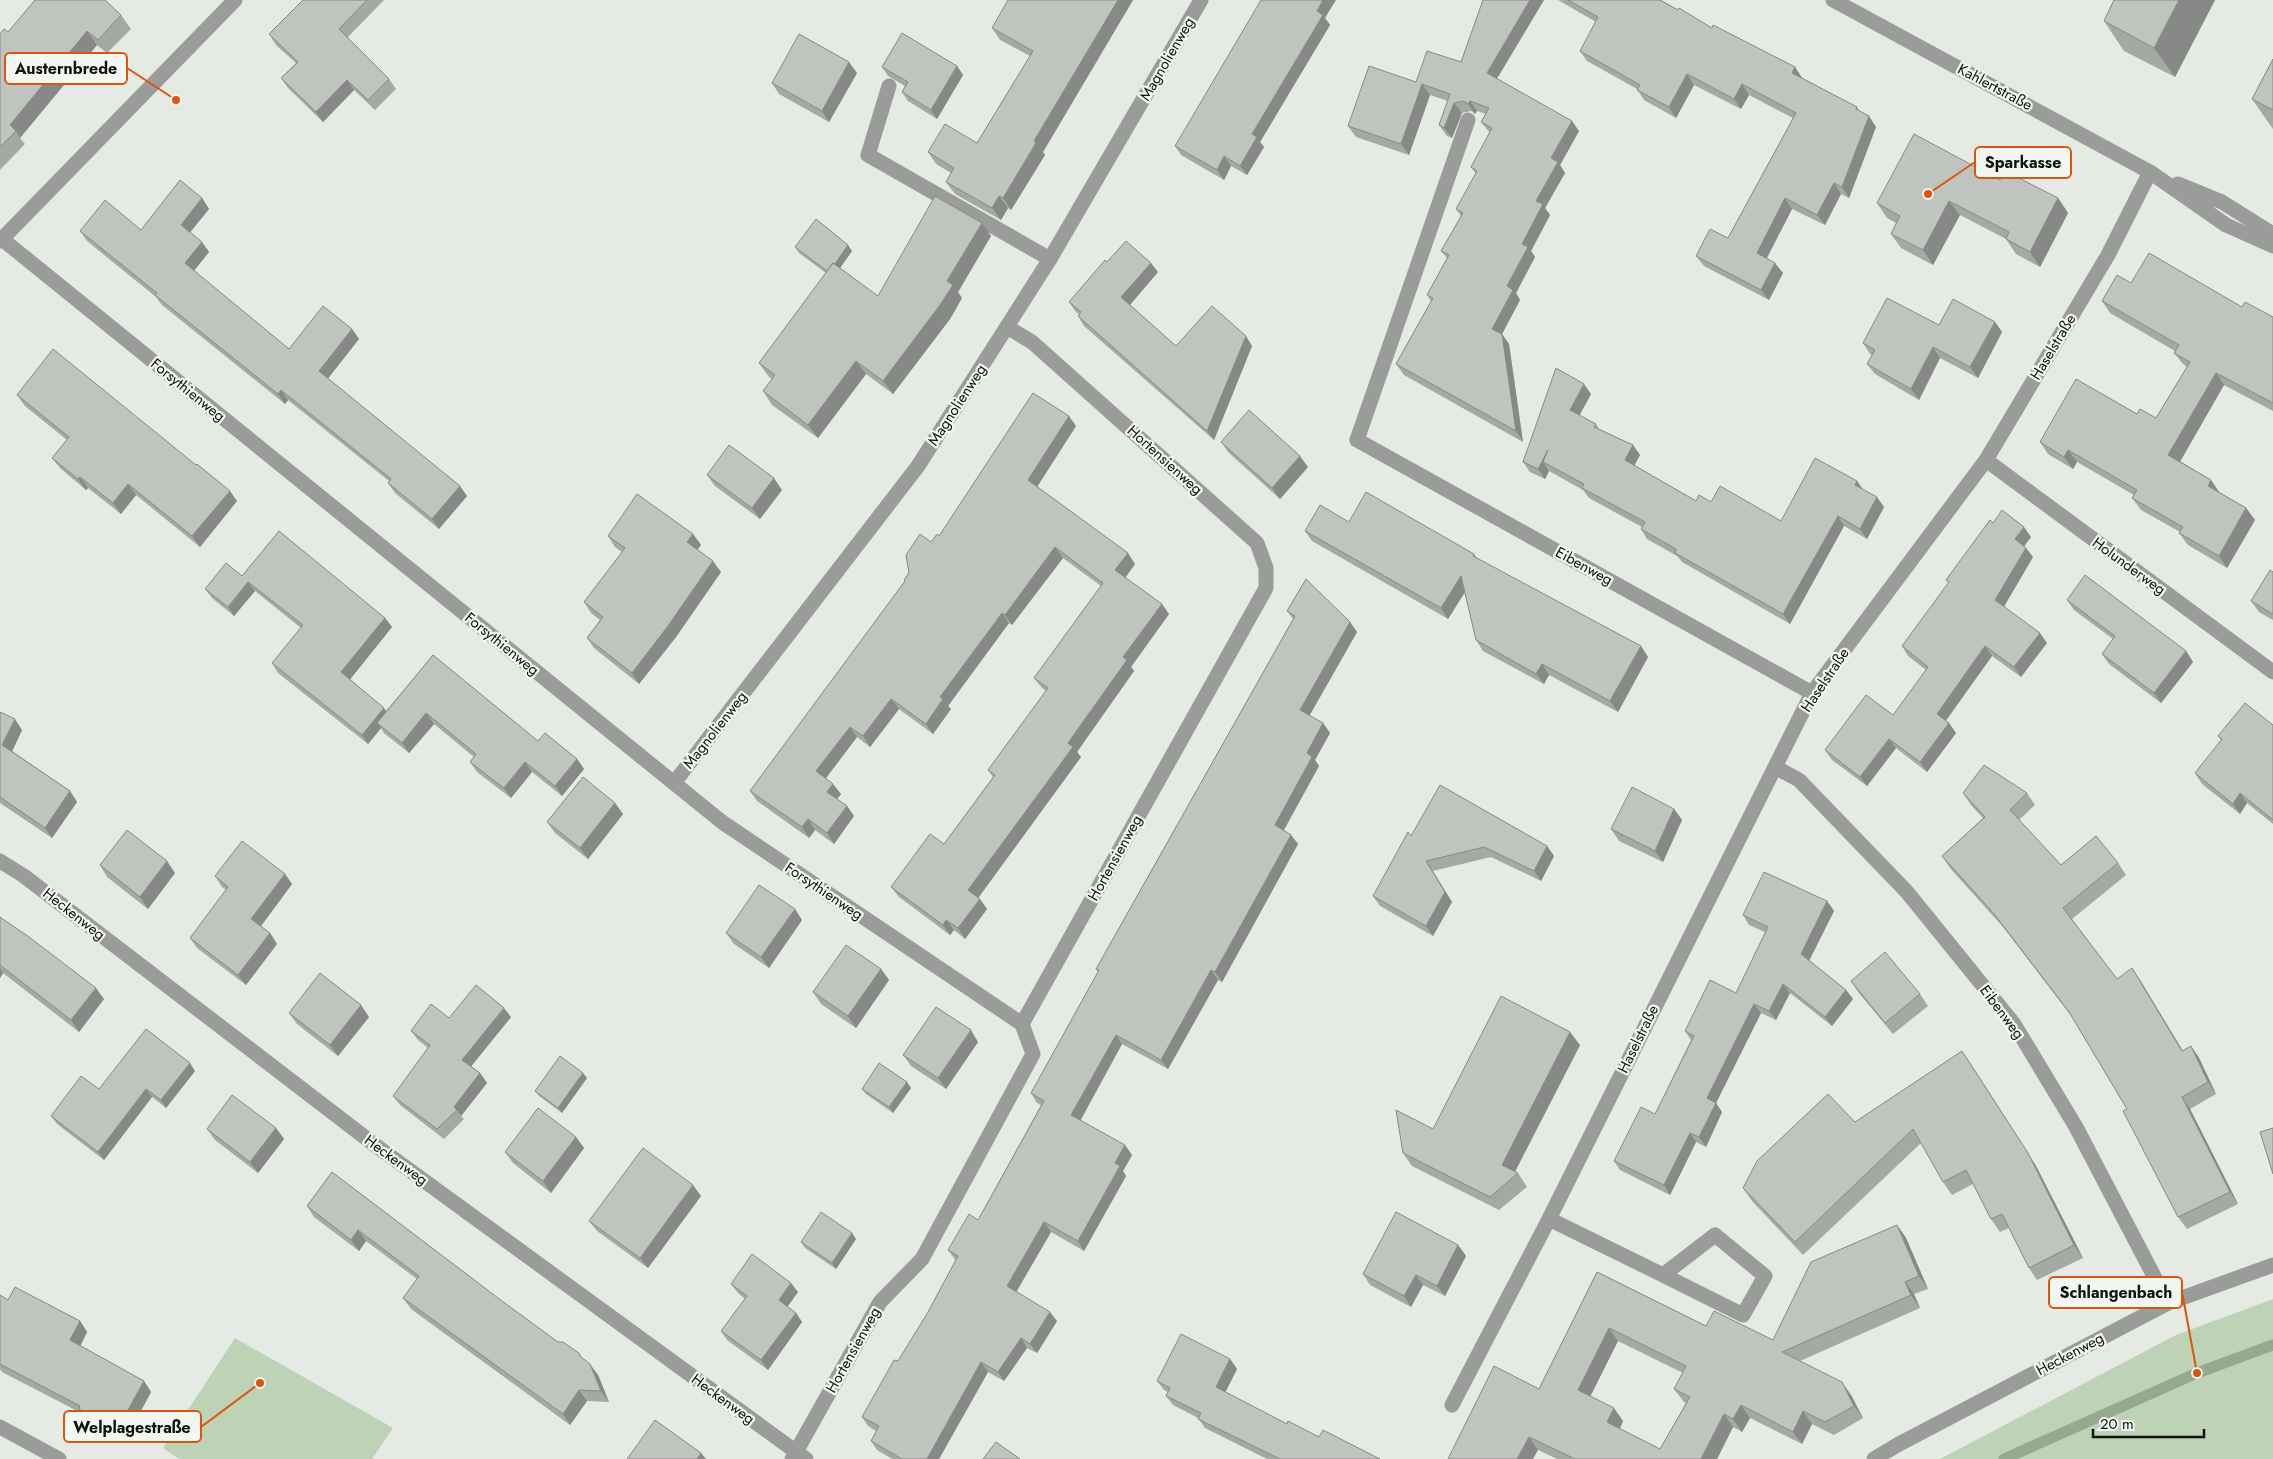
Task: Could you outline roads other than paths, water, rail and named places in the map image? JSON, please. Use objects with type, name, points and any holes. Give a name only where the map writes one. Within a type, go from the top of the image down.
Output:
[{"type":"street","points":[[1,240],[235,0]]},
{"type":"street","name":"Magnolienweg","points":[[674,783],[918,466],[1050,259],[1201,0]]},
{"type":"street","name":"Kahlertstraße","points":[[1833,0],[2153,173],[2222,202],[2273,234]]},
{"type":"street","points":[[889,86],[868,155],[1050,259]]},
{"type":"street","name":"Eibenweg","points":[[1468,120],[1357,440],[1812,693]]},
{"type":"street","name":"Kahlertstraße","points":[[2153,173],[2226,225],[2273,246]]},
{"type":"street","name":"Haselstraße","points":[[1452,1406],[1549,1219],[1812,693],[1986,460],[2108,255],[2153,173]]},
{"type":"street","name":"Forsythienweg","points":[[1,240],[722,822],[1022,1024]]},
{"type":"street","name":"Hortensienweg","points":[[798,1457],[880,1302],[922,1259],[1033,1054],[1022,1024],[1266,588],[1266,568],[1257,543],[1032,342],[1007,327]]},
{"type":"street","name":"Holunderweg","points":[[1986,460],[2273,672]]},
{"type":"street","name":"Eibenweg","points":[[1775,767],[1800,780],[1906,892],[2014,1024],[2076,1127],[2168,1303]]},
{"type":"street","name":"Heckenweg","points":[[0,862],[24,876],[375,1145],[798,1457]]},
{"type":"street","points":[[1549,1219],[1743,1315],[1765,1276],[1715,1235],[1663,1275]]},
{"type":"street","name":"Heckenweg","points":[[1874,1459],[1899,1444],[2168,1303],[2273,1265]]},
{"type":"street","points":[[0,1427],[59,1459]]},
{"type":"waterway","points":[[2004,1459],[2197,1373],[2273,1345]]},
{"type":"place","name":"Austernbrede","points":[[176,100]]},
{"type":"place","name":"Sparkasse","points":[[1928,194]]},
{"type":"place","name":"Schlangenbach","points":[[2197,1373]]},
{"type":"place","name":"Welplagestraße","points":[[260,1383]]}]
